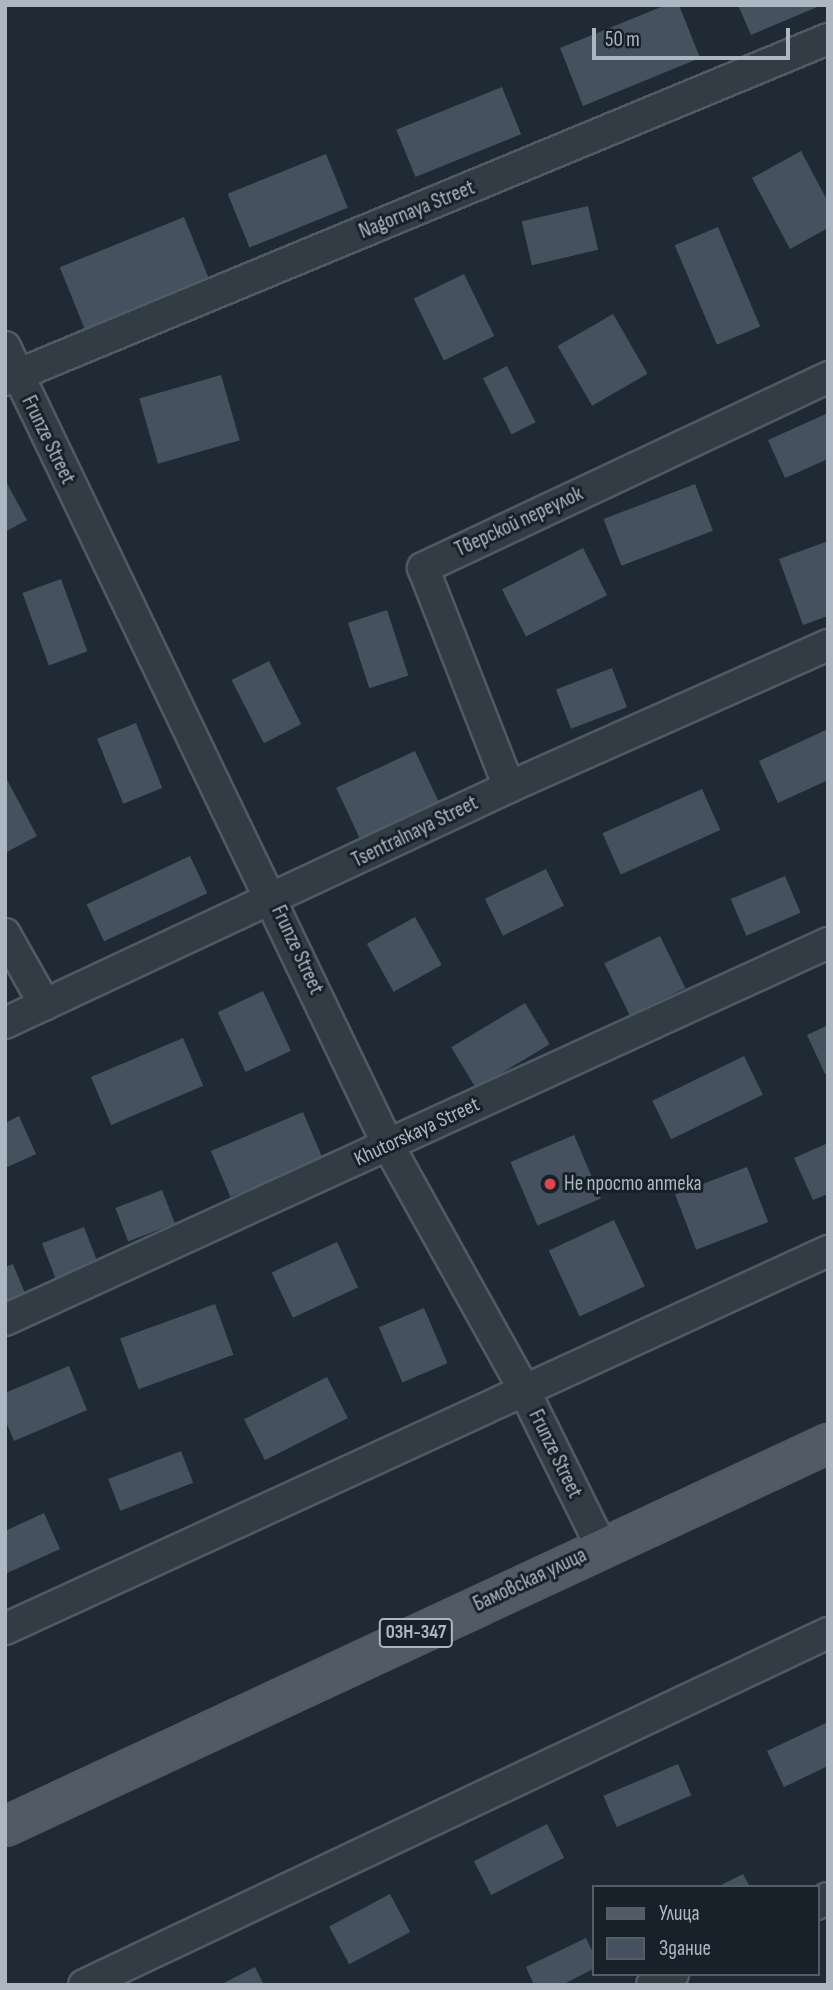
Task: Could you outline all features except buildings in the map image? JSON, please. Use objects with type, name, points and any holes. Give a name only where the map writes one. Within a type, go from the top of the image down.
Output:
[{"type":"main road","name":"Бамовская улица","points":[[5,1826],[601,1546],[828,1443]]},
{"type":"street","name":"Nagornaya Street","points":[[11,377],[828,39]]},
{"type":"street","name":"Frunze Street","points":[[5,346],[11,377],[274,900],[388,1145],[523,1388],[601,1546]]},
{"type":"street","name":"Тверской переулок","points":[[509,787],[423,568],[828,377]]},
{"type":"street","name":"Tsentralnaya Street","points":[[5,1023],[274,900],[509,787],[828,645]]},
{"type":"street","points":[[5,934],[45,1005]]},
{"type":"street","name":"Khutorskaya Street","points":[[5,1320],[828,943]]},
{"type":"street","points":[[5,1629],[523,1388],[828,1251]]},
{"type":"street","points":[[84,1985],[828,1633]]},
{"type":"street","points":[[652,1985],[669,1976]]},
{"type":"place","name":"Не просто аптека","points":[[550,1184]]}]
